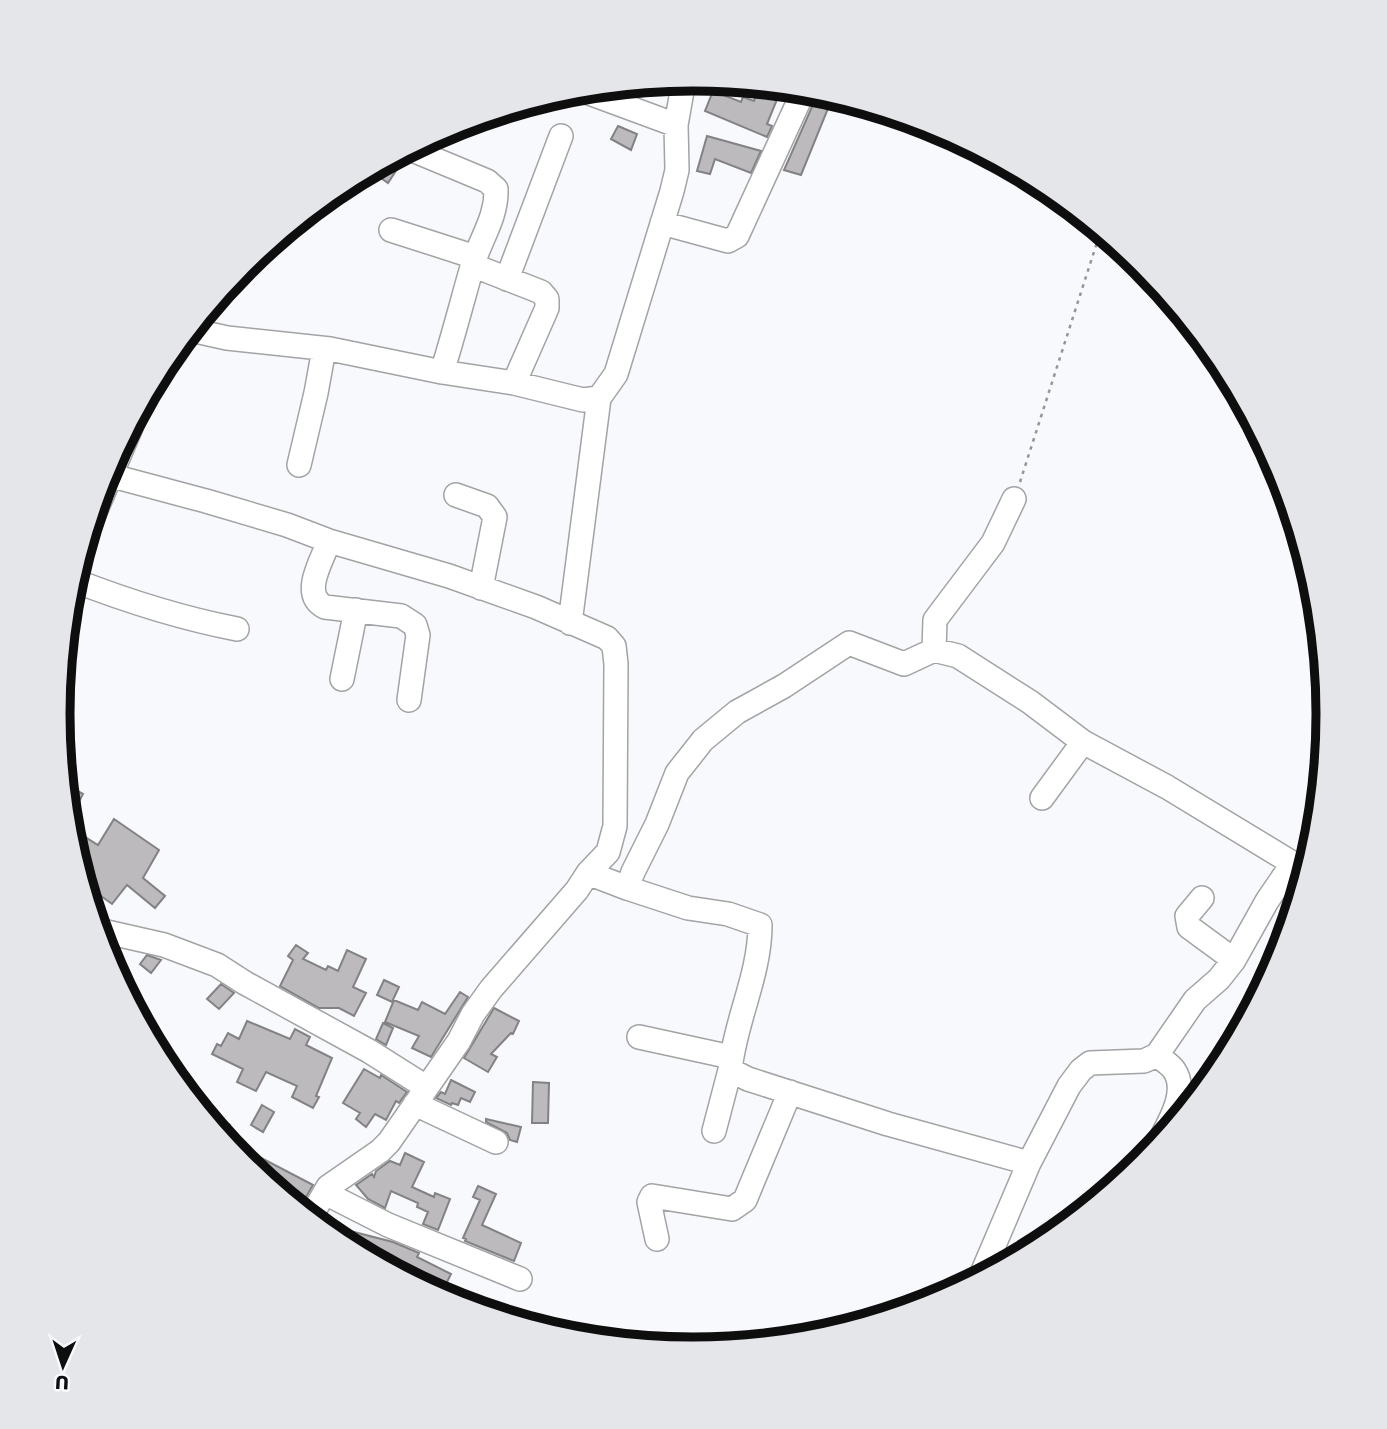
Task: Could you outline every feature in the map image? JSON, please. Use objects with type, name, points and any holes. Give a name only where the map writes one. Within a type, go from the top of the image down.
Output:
[{"type":"street","points":[[570,622],[599,398],[616,374],[677,170],[676,125],[682,91]]},
{"type":"street","points":[[602,98],[676,125]]},
{"type":"street","points":[[662,223],[728,241],[737,236],[799,100]]},
{"type":"street","points":[[507,279],[561,136]]},
{"type":"street","points":[[421,154],[487,181],[496,189],[492,218],[474,261],[460,318],[442,372]]},
{"type":"street","points":[[391,230],[474,261],[507,279],[541,292],[547,299],[547,308],[514,383]]},
{"type":"street","points":[[201,332],[227,338],[324,349],[514,383],[583,400],[599,398]]},
{"type":"street","points":[[299,465],[324,349]]},
{"type":"street","points":[[116,478],[287,525],[329,541],[449,576],[607,638],[611,642],[616,664],[615,827],[608,852],[605,880]]},
{"type":"street","points":[[456,495],[487,506],[495,517],[481,588]]},
{"type":"street","points":[[933,650],[935,620],[993,543],[1014,499]]},
{"type":"street","points":[[329,541],[312,587],[313,596],[318,603],[325,607],[401,616],[415,625],[418,635],[409,700]]},
{"type":"street","points":[[84,584],[165,613],[237,629]]},
{"type":"street","points":[[342,679],[356,610]]},
{"type":"street","points":[[315,1210],[324,1193],[337,1180],[389,1142],[459,1041],[491,989],[577,890],[633,872],[657,824],[677,773],[703,740],[737,712],[849,643],[904,664],[933,650],[947,652],[1030,702],[1083,741],[1167,787],[1298,867]]},
{"type":"street","points":[[1042,798],[1083,741]]},
{"type":"street","points":[[987,1264],[1029,1163],[1069,1086],[1085,1066],[1096,1062],[1144,1061],[1157,1055],[1187,1010],[1234,960],[1267,901],[1297,871]]},
{"type":"street","points":[[605,880],[688,908],[728,914],[760,925],[754,971],[735,1034],[731,1063],[713,1131]]},
{"type":"street","points":[[1202,898],[1187,916],[1189,927],[1234,960]]},
{"type":"street","points":[[109,932],[164,944],[217,965],[369,1051],[421,1095],[496,1142]]},
{"type":"street","points":[[639,1037],[731,1063],[748,1079],[888,1124],[1029,1163]]},
{"type":"street","points":[[1157,1055],[1174,1070],[1181,1085],[1172,1114]]},
{"type":"street","points":[[657,1239],[649,1202],[652,1196],[722,1209],[732,1209],[745,1200],[790,1092]]},
{"type":"street","points":[[324,1193],[373,1218],[520,1279]]},
{"type":"path","points":[[1014,499],[1098,240]]},
{"type":"building","points":[[713,91],[741,102],[743,97],[754,101],[757,94],[778,97],[767,124],[772,126],[767,137],[705,111]]},
{"type":"building","points":[[814,103],[829,106],[801,175],[784,170]]},
{"type":"building","points":[[618,126],[637,134],[631,150],[611,139]]},
{"type":"building","points":[[707,136],[761,151],[751,173],[715,159],[710,174],[697,171]]},
{"type":"building","points":[[400,165],[388,183],[379,177]]},
{"type":"building","points":[[74,789],[83,794],[77,806]]},
{"type":"building","points":[[114,819],[159,850],[143,878],[165,896],[155,908],[127,885],[112,904],[96,892],[82,835],[98,845]]},
{"type":"building","points":[[296,945],[308,953],[303,959],[326,970],[328,966],[338,971],[347,950],[366,959],[353,987],[366,993],[354,1016],[339,1008],[319,1008],[280,986],[293,960],[288,956]]},
{"type":"building","points":[[147,955],[161,960],[151,973],[140,964]]},
{"type":"building","points":[[384,980],[399,987],[392,1002],[377,995]]},
{"type":"building","points":[[221,984],[234,993],[219,1009],[207,999]]},
{"type":"building","points":[[460,992],[468,997],[431,1057],[412,1048],[419,1036],[385,1022],[394,1000],[418,1010],[422,1002],[445,1014]]},
{"type":"building","points":[[494,1008],[519,1021],[513,1034],[491,1054],[497,1057],[488,1072],[464,1058]]},
{"type":"building","points":[[247,1021],[290,1039],[295,1029],[310,1037],[306,1045],[332,1058],[313,1108],[292,1097],[297,1086],[266,1072],[256,1091],[237,1082],[243,1069],[212,1054],[217,1044],[221,1046],[228,1033],[239,1039]]},
{"type":"building","points":[[383,1023],[393,1028],[386,1045],[376,1039]]},
{"type":"building","points":[[364,1069],[380,1078],[381,1075],[407,1092],[399,1103],[396,1101],[386,1120],[375,1114],[366,1127],[356,1119],[360,1113],[343,1103]]},
{"type":"building","points":[[451,1080],[475,1092],[470,1102],[461,1098],[458,1105],[451,1105],[436,1098],[441,1092],[445,1094]]},
{"type":"building","points":[[533,1082],[549,1083],[548,1123],[532,1123]]},
{"type":"building","points":[[262,1105],[274,1112],[263,1132],[251,1125]]},
{"type":"building","points":[[486,1119],[521,1127],[517,1142],[510,1140],[507,1133],[486,1122]]},
{"type":"building","points":[[250,1152],[313,1185],[304,1201]]},
{"type":"building","points":[[405,1153],[424,1162],[412,1187],[434,1197],[435,1193],[450,1199],[438,1230],[423,1224],[428,1212],[417,1207],[418,1203],[391,1191],[385,1208],[368,1199],[356,1185],[372,1174],[374,1177],[376,1171],[390,1161],[400,1165]]},
{"type":"building","points":[[478,1186],[496,1194],[482,1225],[521,1243],[514,1261],[463,1238],[480,1200],[473,1197]]},
{"type":"building","points":[[341,1229],[393,1242],[419,1253],[417,1257],[451,1274],[446,1284],[461,1293],[418,1274]]}]
